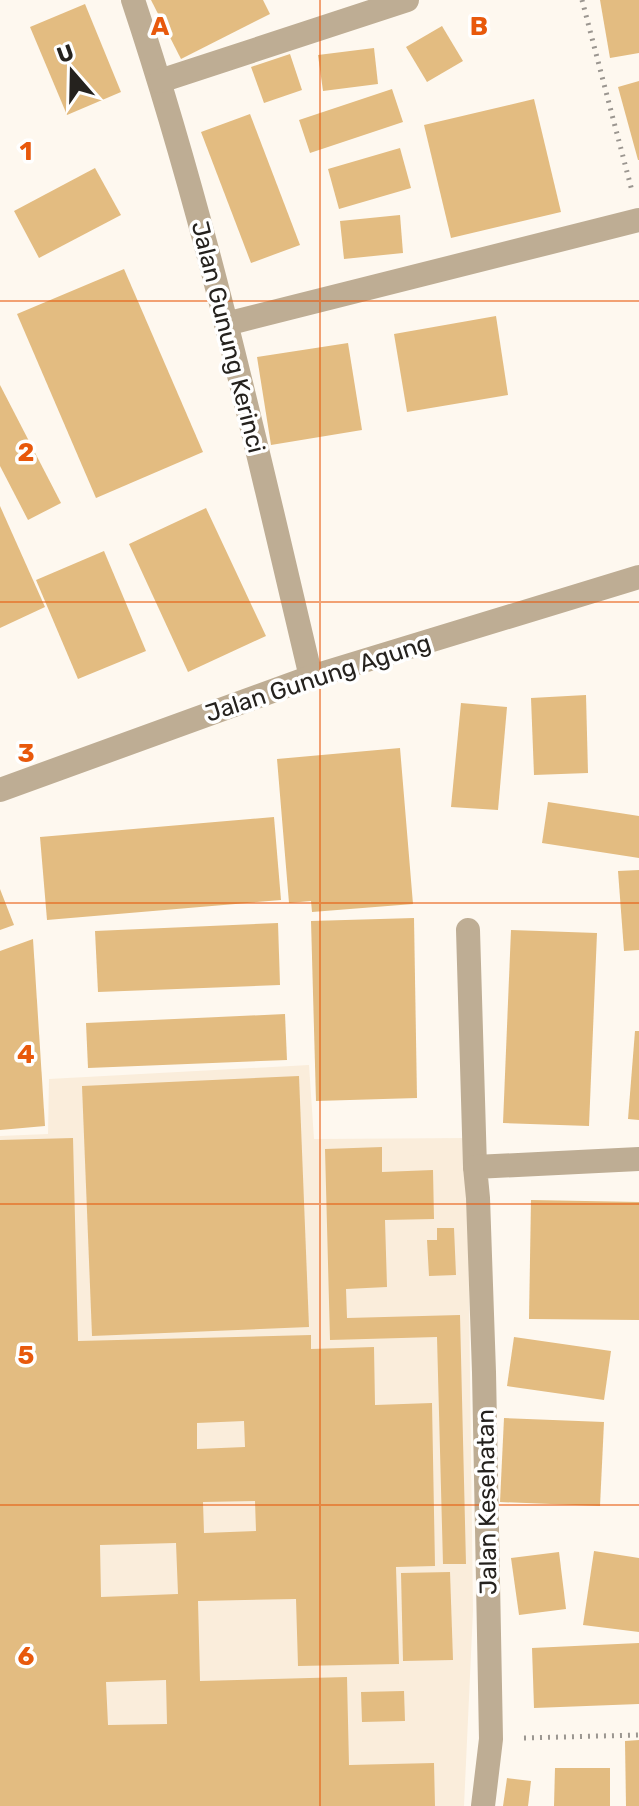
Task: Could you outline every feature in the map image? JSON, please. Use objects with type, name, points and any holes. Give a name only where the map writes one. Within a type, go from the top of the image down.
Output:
[{"type":"street","name":"Jalan Gunung Kerinci","points":[[133,0],[160,81],[226,324],[311,677]]},
{"type":"street","points":[[160,81],[407,0]]},
{"type":"street","points":[[226,324],[637,212]]},
{"type":"street","name":"Jalan Gunung Agung","points":[[0,790],[311,677],[639,577]]},
{"type":"street","name":"Jalan Kesehatan","points":[[468,930],[484,1388],[491,1739],[483,1806]]},
{"type":"street","points":[[475,1167],[639,1159]]},
{"type":"path","points":[[582,0],[637,212]]},
{"type":"path","points":[[491,1739],[639,1735]]},
{"type":"shaded area","points":[[309,1065],[314,1139],[467,1138],[473,1611],[464,1806],[0,1806],[0,1136],[48,1134],[49,1079]]},
{"type":"building","points":[[151,0],[263,0],[270,14],[181,59]]},
{"type":"building","points":[[600,0],[639,0],[639,53],[610,58]]},
{"type":"building","points":[[85,4],[121,92],[67,115],[30,27]]},
{"type":"building","points":[[442,26],[463,61],[427,82],[406,47]]},
{"type":"building","points":[[374,48],[378,84],[323,91],[318,55]]},
{"type":"building","points":[[290,54],[302,90],[264,103],[251,67]]},
{"type":"building","points":[[639,81],[639,160],[638,160],[618,87]]},
{"type":"building","points":[[392,89],[403,122],[310,153],[299,120]]},
{"type":"building","points":[[534,99],[561,212],[451,238],[424,125]]},
{"type":"building","points":[[250,114],[300,245],[251,263],[201,132]]},
{"type":"building","points":[[400,148],[411,188],[339,209],[328,169]]},
{"type":"building","points":[[95,168],[121,215],[39,258],[14,211]]},
{"type":"building","points":[[400,215],[403,253],[344,259],[340,221]]},
{"type":"building","points":[[124,269],[203,452],[96,498],[17,314]]},
{"type":"building","points":[[496,316],[508,395],[407,412],[394,334]]},
{"type":"building","points":[[348,343],[362,430],[271,445],[257,357]]},
{"type":"building","points":[[0,385],[61,503],[28,520],[0,466]]},
{"type":"building","points":[[0,506],[45,607],[0,628]]},
{"type":"building","points":[[206,508],[266,636],[188,672],[129,544]]},
{"type":"building","points":[[104,551],[146,651],[78,679],[36,580]]},
{"type":"building","points":[[586,695],[588,773],[534,775],[531,698]]},
{"type":"building","points":[[461,703],[507,707],[498,810],[451,807]]},
{"type":"building","points":[[400,748],[413,904],[312,912],[311,901],[289,903],[277,759]]},
{"type":"building","points":[[548,802],[639,816],[639,858],[542,843]]},
{"type":"building","points":[[274,817],[281,900],[47,920],[40,837]]},
{"type":"building","points":[[639,870],[639,950],[624,951],[618,871]]},
{"type":"building","points":[[0,889],[14,925],[0,930]]},
{"type":"building","points":[[414,918],[417,1098],[316,1101],[311,921]]},
{"type":"building","points":[[278,923],[280,985],[98,992],[95,931]]},
{"type":"building","points":[[511,930],[597,933],[589,1126],[503,1123]]},
{"type":"building","points":[[33,939],[45,1126],[0,1130],[0,951]]},
{"type":"building","points":[[285,1014],[287,1060],[88,1068],[86,1023]]},
{"type":"building","points":[[635,1031],[639,1031],[639,1120],[628,1119]]},
{"type":"building","points":[[299,1076],[309,1327],[92,1336],[82,1086]]},
{"type":"building","points":[[73,1138],[78,1341],[311,1335],[311,1349],[374,1347],[375,1405],[432,1403],[435,1566],[396,1567],[399,1664],[298,1666],[296,1599],[198,1601],[200,1681],[347,1677],[349,1765],[434,1763],[435,1806],[0,1806],[0,1140]],"holes":[[[244,1421],[245,1447],[197,1449],[197,1423]],[[255,1501],[256,1531],[204,1533],[203,1502]],[[176,1543],[178,1594],[101,1597],[100,1545]],[[166,1680],[167,1724],[108,1725],[106,1682]]]},
{"type":"building","points":[[382,1147],[382,1172],[433,1170],[434,1219],[385,1220],[387,1287],[346,1289],[347,1318],[460,1315],[466,1564],[443,1564],[437,1337],[330,1340],[325,1149]]},
{"type":"building","points":[[531,1200],[639,1202],[639,1320],[529,1319]]},
{"type":"building","points":[[437,1228],[454,1228],[456,1275],[429,1276],[427,1240],[437,1240]]},
{"type":"building","points":[[514,1337],[611,1351],[604,1400],[507,1386]]},
{"type":"building","points":[[504,1418],[604,1422],[600,1506],[500,1502]]},
{"type":"building","points":[[594,1551],[639,1558],[639,1632],[583,1625]]},
{"type":"building","points":[[559,1552],[566,1609],[519,1615],[511,1558]]},
{"type":"building","points":[[450,1572],[453,1660],[403,1661],[401,1573]]},
{"type":"building","points":[[639,1643],[639,1704],[534,1708],[532,1648]]},
{"type":"building","points":[[404,1691],[405,1721],[362,1722],[361,1692]]},
{"type":"building","points":[[639,1740],[639,1806],[626,1806],[625,1741]]},
{"type":"building","points":[[555,1768],[610,1768],[610,1806],[554,1806]]},
{"type":"building","points":[[507,1778],[531,1781],[528,1806],[503,1806]]}]
